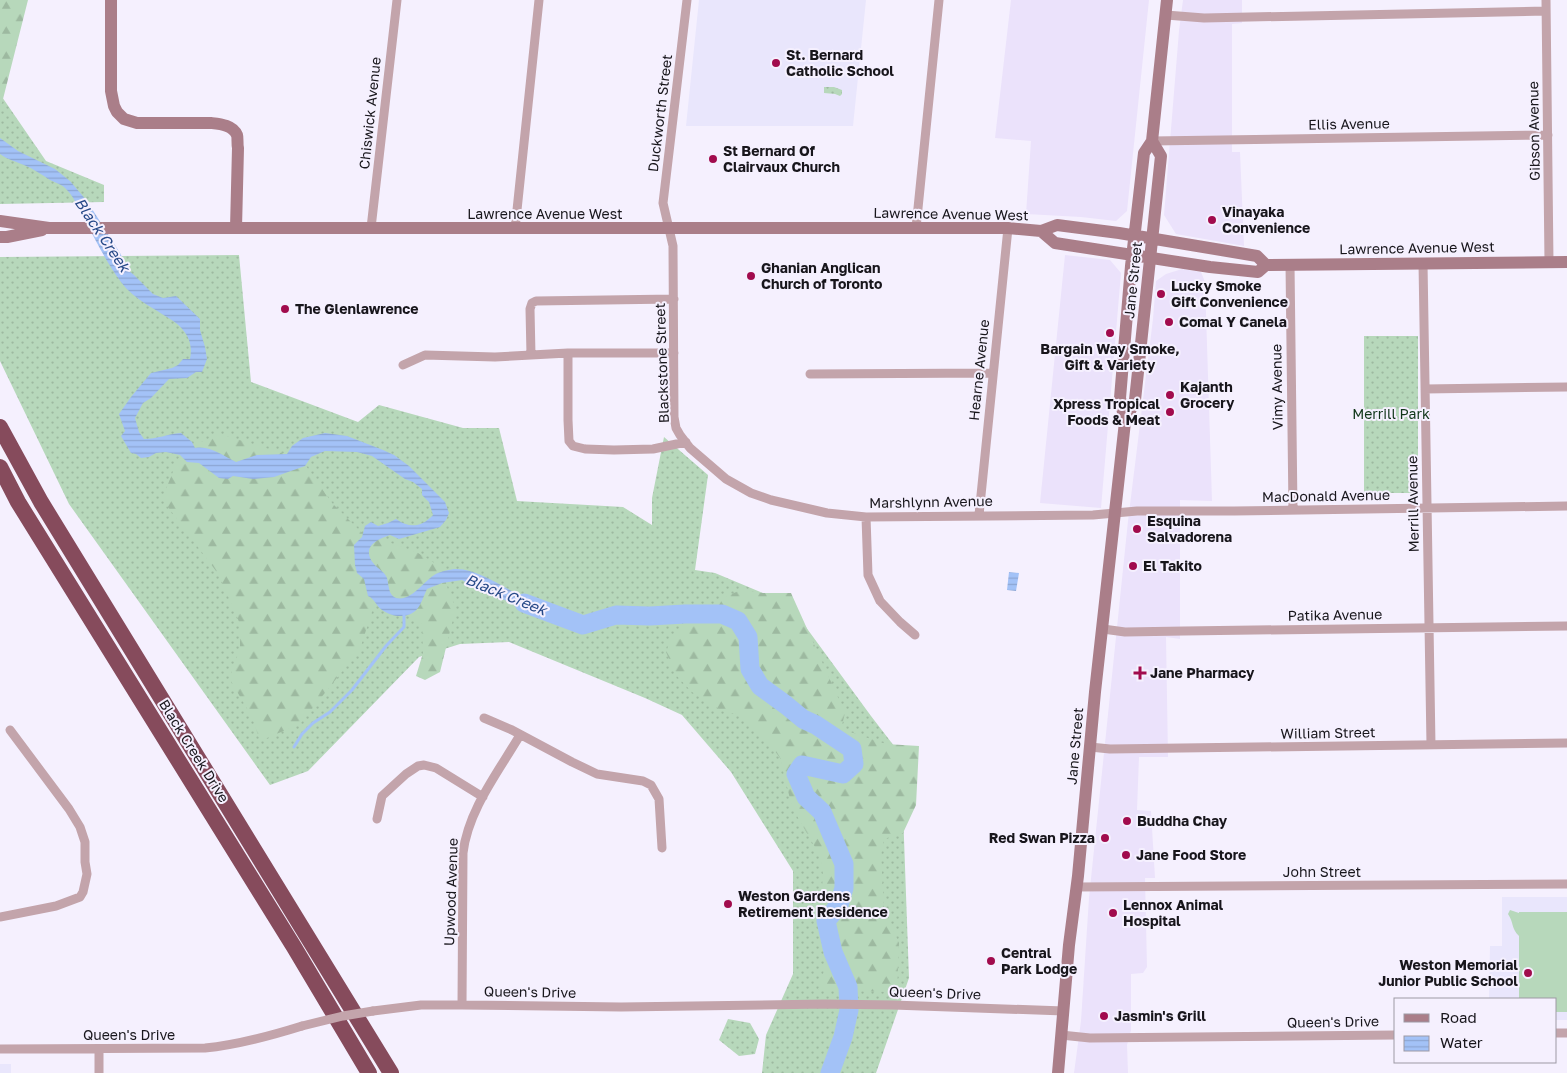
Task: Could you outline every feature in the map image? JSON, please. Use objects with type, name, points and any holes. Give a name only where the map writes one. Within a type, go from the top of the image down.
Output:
[{"type":"highway","name":"Black Creek Drive","points":[[0,427],[41,502],[391,1073]]},
{"type":"highway","name":"Black Creek Drive","points":[[0,467],[31,523],[288,938],[369,1073]]},
{"type":"main road","points":[[111,0],[111,91],[117,112],[124,119],[137,123],[211,123],[222,124],[231,128],[237,135],[238,148],[236,228]]},
{"type":"main road","name":"Jane Street","points":[[1058,1073],[1095,692],[1125,422],[1120,398],[1132,254],[1144,153],[1152,141],[1167,0]]},
{"type":"main road","name":"Jane Street","points":[[1125,422],[1135,400],[1161,156],[1152,141]]},
{"type":"main road","name":"Lawrence Avenue West","points":[[0,221],[49,228],[1008,228],[1041,232],[1057,226],[1258,256],[1266,264],[1567,262]]},
{"type":"main road","name":"Lawrence Avenue West","points":[[0,237],[49,228]]},
{"type":"main road","name":"Lawrence Avenue West","points":[[1041,232],[1055,243],[1219,268],[1258,272],[1266,264]]},
{"type":"street","name":"Chiswick Avenue","points":[[371,228],[397,0]]},
{"type":"street","points":[[515,229],[539,0]]},
{"type":"street","name":"Duckworth Street","points":[[668,229],[663,203],[687,0]]},
{"type":"street","points":[[916,228],[939,0]]},
{"type":"street","name":"Gibson Avenue","points":[[1546,0],[1549,262]]},
{"type":"street","points":[[1166,15],[1204,18],[1546,11]]},
{"type":"street","name":"Ellis Avenue","points":[[1152,141],[1548,135]]},
{"type":"street","name":"Hearne Avenue","points":[[979,515],[1008,228]]},
{"type":"street","name":"Blackstone Street","points":[[668,229],[673,246],[674,417],[676,428],[690,448],[734,485],[750,494]]},
{"type":"street","name":"Merrill Avenue","points":[[1423,263],[1431,745]]},
{"type":"street","name":"Vimy Avenue","points":[[1290,264],[1292,510]]},
{"type":"street","points":[[531,355],[530,308],[532,303],[536,301],[674,299]]},
{"type":"street","points":[[402,365],[425,355],[495,357],[674,353]]},
{"type":"street","points":[[568,354],[569,441],[573,446],[585,449],[653,449],[686,442]]},
{"type":"street","points":[[810,374],[992,373]]},
{"type":"street","points":[[1425,389],[1567,387]]},
{"type":"street","name":"Marshlynn Avenue","points":[[750,494],[827,513],[866,517],[1093,515],[1115,513]]},
{"type":"street","name":"MacDonald Avenue","points":[[1115,513],[1137,511],[1567,506]]},
{"type":"street","points":[[866,517],[868,575],[880,601],[915,635]]},
{"type":"street","name":"Patika Avenue","points":[[1103,630],[1125,632],[1567,626]]},
{"type":"street","points":[[484,718],[520,734],[597,774],[631,778],[651,785],[659,799],[662,848]]},
{"type":"street","points":[[0,917],[56,906],[80,897],[87,874],[85,842],[80,827],[69,809],[10,730]]},
{"type":"street","name":"Upwood Avenue","points":[[462,1005],[463,853],[465,838],[470,822],[483,797],[520,734]]},
{"type":"street","name":"William Street","points":[[1090,747],[1110,749],[1567,744]]},
{"type":"street","points":[[377,818],[382,796],[406,774],[418,766],[436,768],[483,797]]},
{"type":"street","name":"John Street","points":[[1076,887],[1567,884]]},
{"type":"street","name":"Queen's Drive","points":[[0,1049],[205,1048],[229,1046],[343,1016],[421,1006],[631,1007],[825,1004],[1064,1011]]},
{"type":"street","name":"Queen's Drive","points":[[1061,1036],[1090,1038],[1394,1035]]},
{"type":"street","points":[[99,1049],[99,1073]]},
{"type":"shaded area","name":"St. Bernard Catholic School","points":[[699,0],[866,0],[853,126],[686,126]]},
{"type":"shaded area","points":[[1011,0],[1149,0],[1127,211],[1116,221],[1026,214],[1031,141],[995,138]]},
{"type":"shaded area","points":[[1183,0],[1242,0],[1242,23],[1232,24],[1232,152],[1240,152],[1244,246],[1176,234],[1164,215]]},
{"type":"shaded area","points":[[1065,255],[1110,260],[1121,273],[1101,508],[1040,503]]},
{"type":"shaded area","points":[[1182,269],[1201,272],[1205,282],[1212,501],[1180,500],[1180,639],[1166,637],[1168,757],[1139,757],[1137,810],[1151,811],[1155,878],[1145,878],[1147,967],[1143,973],[1131,974],[1131,1030],[1127,1045],[1128,1073],[1074,1073],[1081,1021],[1089,898],[1128,521],[1156,281],[1166,274]]},
{"type":"shaded area","name":"Weston Memorial Junior Public School","points":[[1502,897],[1567,897],[1567,1020],[1557,1020],[1557,998],[1489,998],[1490,946],[1502,946]]},
{"type":"shaded area","points":[[0,1064],[11,1064],[11,1073],[0,1073]]},
{"type":"green space","points":[[0,0],[28,0],[2,103],[0,103]]},
{"type":"green space","points":[[824,87],[834,87],[842,90],[842,94],[840,96],[824,93]]},
{"type":"green space","points":[[0,94],[46,161],[104,185],[104,202],[0,204]]},
{"type":"green space","points":[[239,255],[251,382],[358,422],[379,405],[463,428],[499,428],[517,501],[623,507],[652,525],[652,498],[664,437],[708,475],[695,570],[715,573],[789,604],[901,755],[909,978],[876,1073],[762,1073],[766,1035],[793,974],[793,871],[731,772],[682,715],[509,642],[460,644],[419,657],[308,771],[270,785],[69,504],[0,361],[0,257]]},
{"type":"green space","name":"Merrill Park","points":[[1364,336],[1418,336],[1418,493],[1364,493]]},
{"type":"green space","points":[[220,434],[285,454],[306,466],[332,503],[361,532],[418,553],[441,567],[450,596],[456,607],[440,672],[425,680],[416,676],[423,653],[422,624],[402,609],[375,602],[360,649],[300,724],[260,741],[252,717],[232,683],[231,674],[240,648],[240,624],[219,575],[162,499],[178,459],[189,447]]},
{"type":"green space","points":[[743,589],[758,593],[791,593],[845,713],[841,729],[886,744],[919,746],[916,805],[903,833],[884,839],[881,855],[884,910],[899,943],[897,992],[818,990],[828,958],[821,903],[823,874],[820,856],[792,807],[780,758],[766,739],[740,715],[722,711],[692,692],[676,675],[666,652],[672,636],[725,597]]},
{"type":"green space","points":[[1510,910],[1519,913],[1567,912],[1567,1012],[1557,1012],[1557,998],[1519,998],[1519,936],[1508,914]]},
{"type":"green space","points":[[728,1019],[750,1023],[759,1039],[755,1054],[739,1056],[719,1040]]},
{"type":"water","points":[[0,138],[18,151],[55,169],[70,181],[87,201],[120,253],[129,271],[153,294],[163,298],[176,296],[200,319],[200,330],[207,359],[202,372],[196,372],[187,378],[169,379],[151,398],[143,403],[135,418],[139,432],[144,439],[181,433],[192,442],[195,448],[206,448],[236,462],[257,455],[287,454],[292,446],[303,438],[325,433],[347,436],[383,450],[394,455],[409,466],[445,502],[449,513],[440,527],[399,539],[390,535],[379,539],[369,549],[370,558],[387,578],[393,597],[402,598],[408,596],[438,573],[453,569],[466,570],[484,576],[527,599],[549,606],[546,618],[533,615],[462,580],[442,583],[427,589],[418,608],[407,615],[393,615],[380,608],[368,596],[364,579],[357,573],[354,545],[362,537],[365,526],[371,522],[378,526],[396,519],[406,524],[415,525],[424,522],[433,515],[429,502],[422,495],[422,489],[372,456],[357,452],[325,451],[311,457],[305,466],[274,477],[253,479],[233,476],[228,479],[219,478],[199,463],[187,462],[180,455],[166,452],[141,458],[131,453],[121,436],[125,431],[119,414],[151,373],[172,368],[183,359],[190,359],[191,348],[189,339],[176,323],[139,299],[121,282],[70,193],[61,185],[31,168],[0,154]]},
{"type":"water","points":[[1009,572],[1019,573],[1016,591],[1007,590]]},
{"type":"waterway","name":"Black Creek","points":[[524,603],[583,625],[616,615],[722,614],[738,621],[748,637],[750,669],[760,686],[803,719],[816,725],[852,749],[854,764],[843,774],[802,765],[796,774],[806,797],[822,812],[844,864],[844,888],[839,905],[826,921],[833,952],[848,987],[849,1010],[843,1037],[830,1073]]},
{"type":"waterway","points":[[294,747],[302,734],[313,723],[330,712],[352,690],[386,646],[404,627],[404,612]]},
{"type":"place","name":"St. Bernard Catholic School","points":[[776,63]]},
{"type":"place","name":"St Bernard Of Clairvaux Church","points":[[713,159]]},
{"type":"place","name":"Vinayaka Convenience","points":[[1212,220]]},
{"type":"place","name":"Ghanian Anglican Church of Toronto","points":[[751,276]]},
{"type":"place","name":"Lucky Smoke Gift Convenience","points":[[1161,294]]},
{"type":"place","name":"The Glenlawrence","points":[[285,309]]},
{"type":"place","name":"Comal Y Canela","points":[[1169,322]]},
{"type":"place","name":"Bargain Way Smoke, Gift & Variety","points":[[1110,333]]},
{"type":"place","name":"Kajanth Grocery","points":[[1170,395]]},
{"type":"place","name":"Xpress Tropical Foods & Meat","points":[[1170,412]]},
{"type":"place","name":"Esquina Salvadorena","points":[[1137,529]]},
{"type":"place","name":"El Takito","points":[[1133,566]]},
{"type":"place","name":"Jane Pharmacy","points":[[1140,673]]},
{"type":"place","name":"Buddha Chay","points":[[1127,821]]},
{"type":"place","name":"Red Swan Pizza","points":[[1105,838]]},
{"type":"place","name":"Jane Food Store","points":[[1126,855]]},
{"type":"place","name":"Weston Gardens Retirement Residence","points":[[728,904]]},
{"type":"place","name":"Lennox Animal Hospital","points":[[1113,913]]},
{"type":"place","name":"Central Park Lodge","points":[[991,961]]},
{"type":"place","name":"Weston Memorial Junior Public School","points":[[1528,973]]},
{"type":"place","name":"Jasmin's Grill","points":[[1104,1016]]}]
